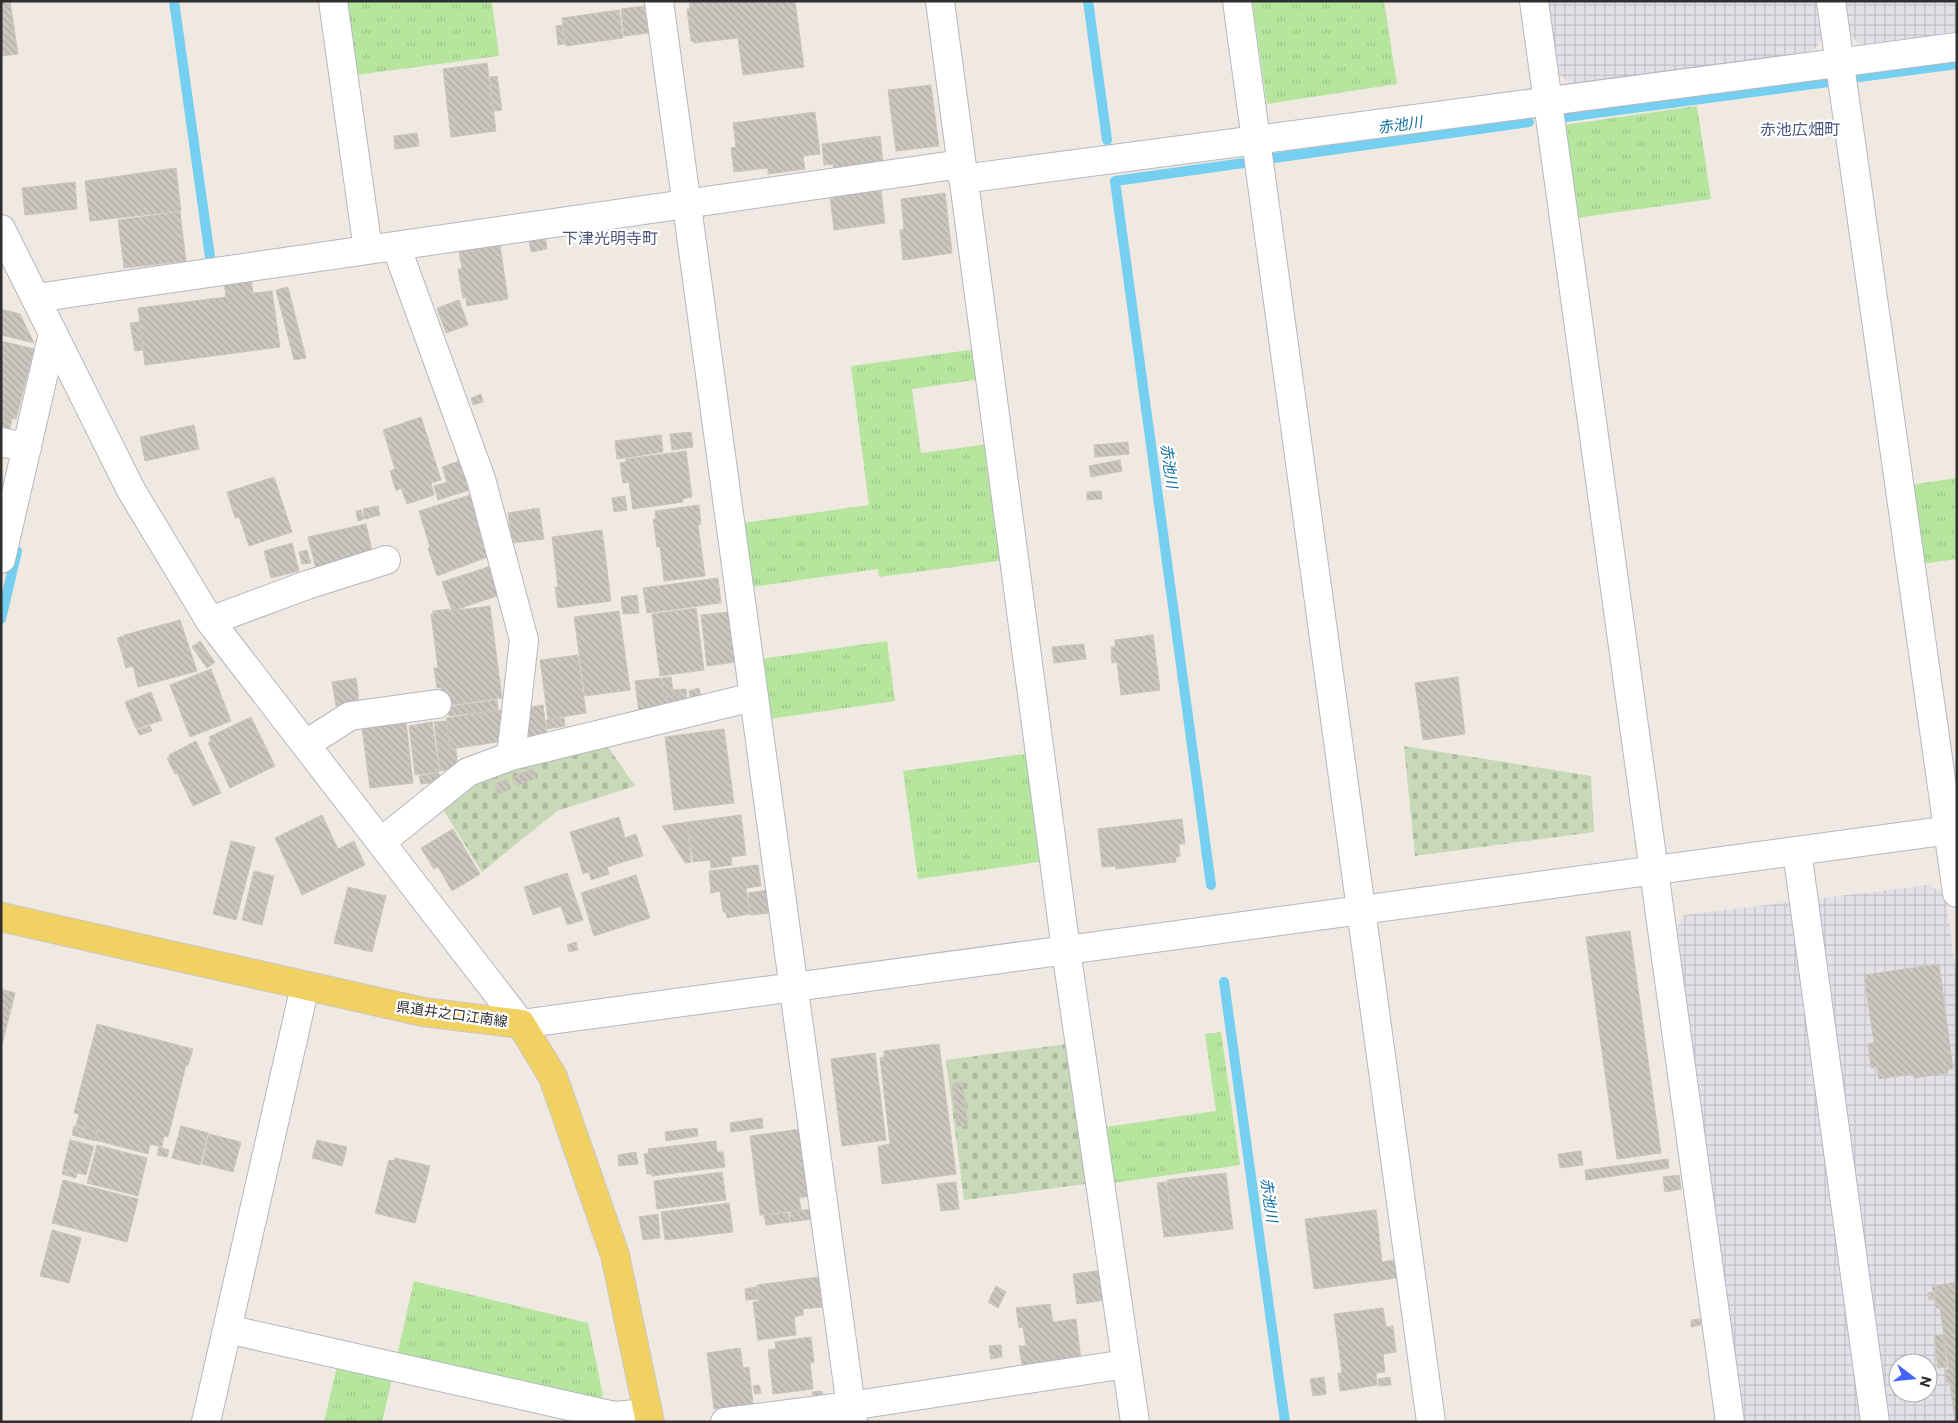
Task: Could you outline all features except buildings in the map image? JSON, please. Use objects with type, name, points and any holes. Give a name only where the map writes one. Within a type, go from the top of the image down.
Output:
[{"type":"main road","name":"県道井之口江南線","points":[[1,917],[423,1012],[521,1024],[553,1077],[614,1255],[649,1417]]},
{"type":"street","points":[[334,1],[368,250]]},
{"type":"street","points":[[659,1],[792,987],[852,1414]]},
{"type":"street","points":[[940,1],[1066,950],[1135,1422]]},
{"type":"street","points":[[1237,1],[1432,1422]]},
{"type":"street","points":[[1534,1],[1730,1422]]},
{"type":"street","points":[[1831,1],[1953,830],[1956,878]]},
{"type":"street","points":[[36,298],[687,204],[1256,140],[1957,47]]},
{"type":"street","points":[[1,229],[130,490],[210,621],[521,1024],[1953,830]]},
{"type":"street","points":[[396,246],[481,479],[524,640],[511,756]]},
{"type":"street","points":[[1,559],[14,445],[53,333]]},
{"type":"street","points":[[210,621],[307,584],[386,560]]},
{"type":"street","points":[[381,842],[468,772],[511,756],[753,696]]},
{"type":"street","points":[[306,744],[350,716],[437,704]]},
{"type":"street","points":[[1798,851],[1875,1422]]},
{"type":"street","points":[[206,1422],[305,986]]},
{"type":"street","points":[[227,1330],[614,1416],[649,1417]]},
{"type":"street","points":[[725,1422],[852,1414],[1126,1364]]},
{"type":"shaded area","points":[[1547,1],[1819,1],[1824,38],[1812,52],[1573,85],[1556,72]]},
{"type":"shaded area","points":[[1845,1],[1957,1],[1957,36],[1869,46],[1857,43],[1850,32]]},
{"type":"shaded area","points":[[1929,885],[1945,894],[1957,979],[1957,1422],[1744,1422],[1677,928],[1684,915]]},
{"type":"green space","points":[[345,1],[492,1],[499,56],[356,75]]},
{"type":"green space","points":[[1252,1],[1384,1],[1397,84],[1267,104]]},
{"type":"green space","points":[[1697,106],[1711,199],[1576,218],[1564,125]]},
{"type":"green space","points":[[977,349],[981,379],[912,389],[921,453],[990,444],[1005,560],[879,577],[878,569],[751,587],[742,523],[869,505],[851,366]]},
{"type":"green space","points":[[1957,478],[1957,559],[1921,564],[1910,485]]},
{"type":"green space","points":[[887,641],[895,701],[769,719],[761,659]]},
{"type":"green space","points":[[606,744],[635,786],[557,811],[482,872],[441,806],[476,778]]},
{"type":"green space","points":[[1404,746],[1591,776],[1594,832],[1415,856]]},
{"type":"green space","points":[[1031,753],[1046,861],[918,879],[903,771]]},
{"type":"green space","points":[[1221,1032],[1240,1165],[1113,1183],[1106,1127],[1216,1111],[1205,1034]]},
{"type":"green space","points":[[1073,1043],[1093,1183],[964,1200],[946,1060]]},
{"type":"green space","points":[[414,1281],[588,1323],[603,1395],[596,1406],[396,1360]]},
{"type":"green space","points":[[338,1362],[393,1375],[382,1422],[324,1422]]},
{"type":"waterway","points":[[174,1],[210,257]]},
{"type":"waterway","points":[[1088,1],[1107,140]]},
{"type":"waterway","points":[[1859,77],[1957,64]]},
{"type":"waterway","points":[[1566,117],[1828,82]]},
{"type":"waterway","name":"赤池川","points":[[1274,158],[1529,122]]},
{"type":"waterway","name":"赤池川","points":[[1211,885],[1115,181],[1244,163]]},
{"type":"waterway","points":[[1,619],[17,551]]},
{"type":"waterway","name":"赤池川","points":[[1224,982],[1285,1422]]},
{"type":"district","name":"赤池広畑町","points":[[1800,129]]},
{"type":"district","name":"下津光明寺町","points":[[610,238]]}]
